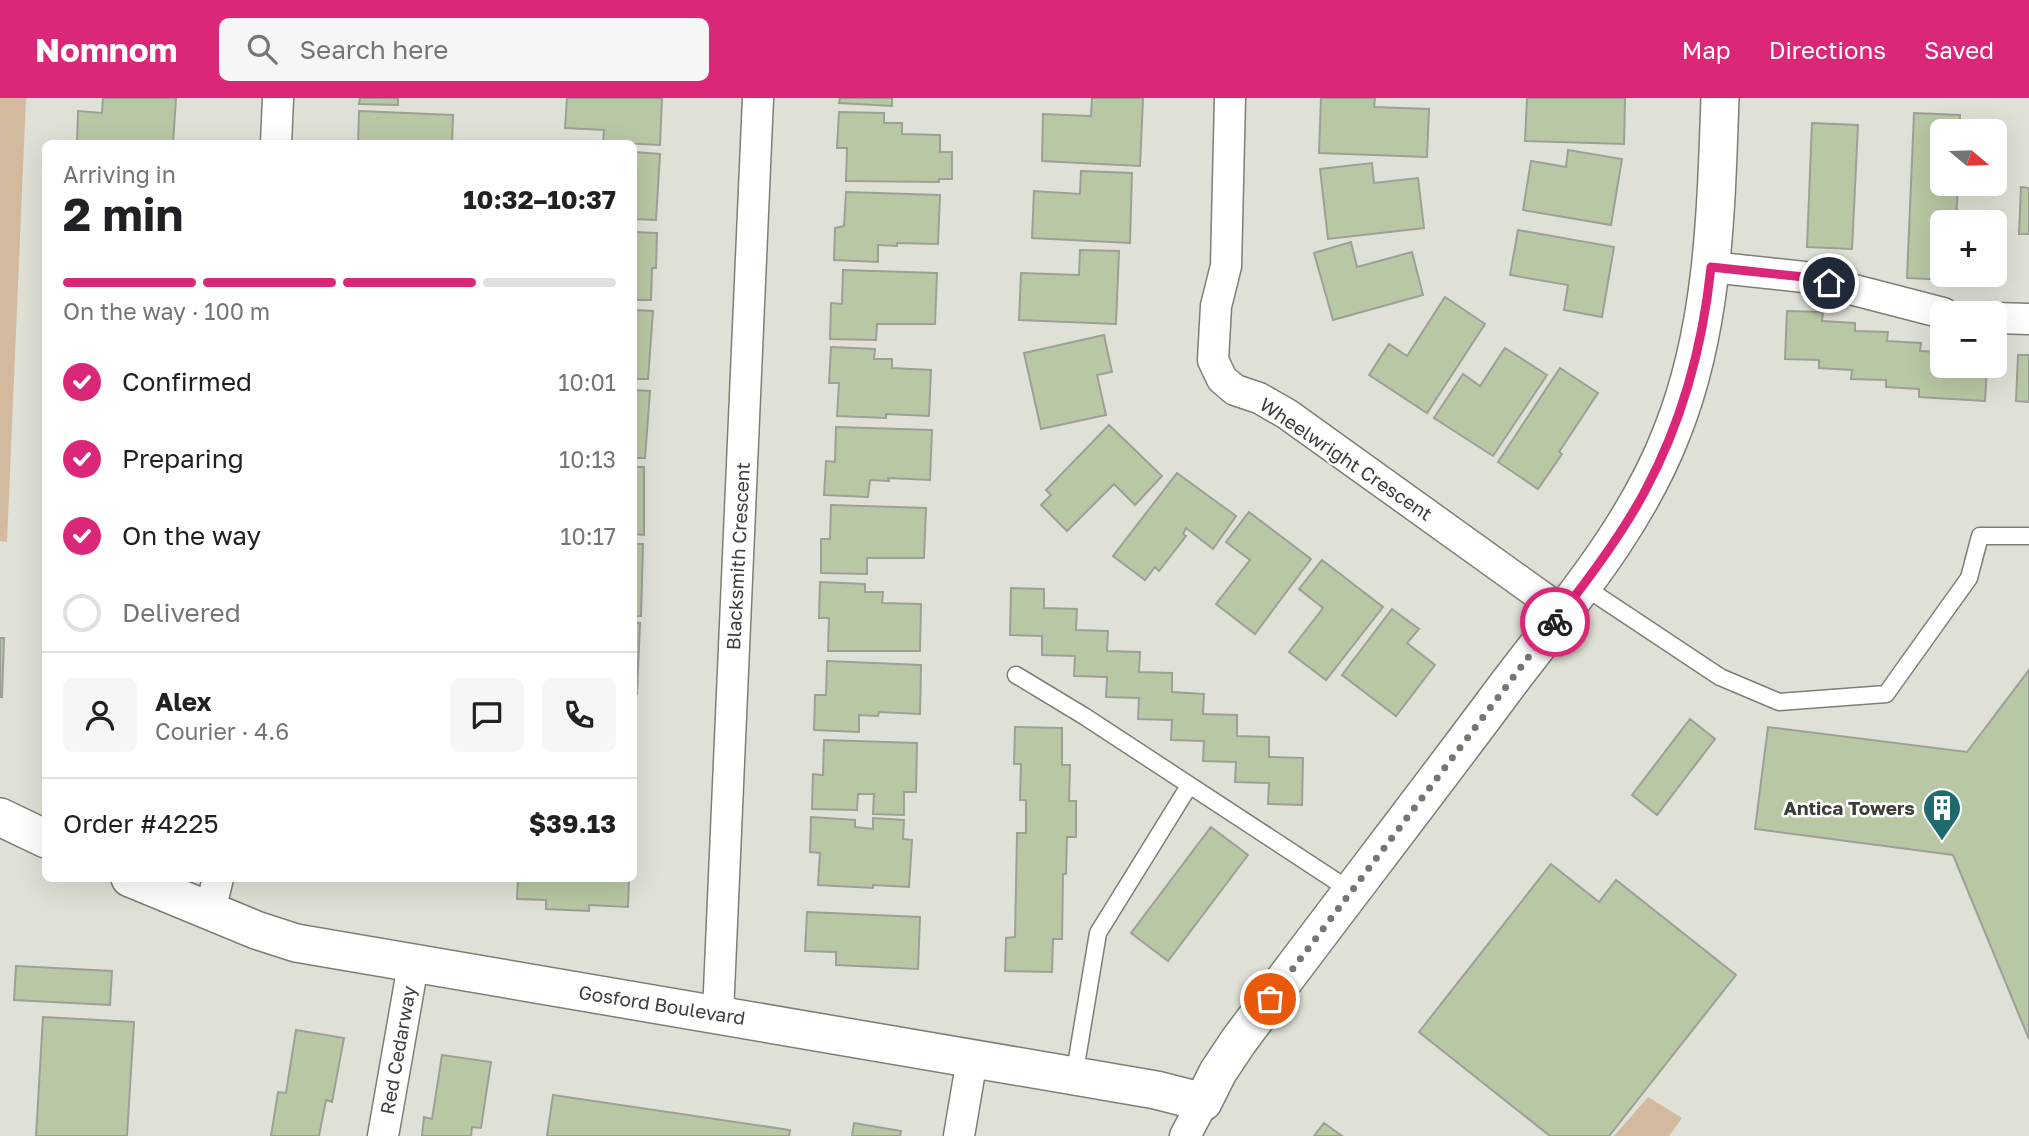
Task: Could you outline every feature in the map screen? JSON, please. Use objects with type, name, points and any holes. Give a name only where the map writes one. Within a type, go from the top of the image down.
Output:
[{"type":"street","points":[[276,140],[278,98]]},
{"type":"street","name":"Blacksmith Crescent","points":[[718,1014],[758,98]]},
{"type":"street","name":"Wheelwright Crescent","points":[[1230,98],[1226,266],[1216,306],[1213,360],[1222,379],[1235,390],[1259,398],[1287,414],[1573,599]]},
{"type":"street","points":[[1185,1136],[1218,1072],[1238,1042],[1573,599],[1645,492],[1673,432],[1694,363],[1707,298],[1720,98]]},
{"type":"street","points":[[1711,267],[1804,277],[1930,310]]},
{"type":"street","points":[[2007,318],[2029,319]]},
{"type":"street","points":[[0,817],[42,837]]},
{"type":"street","name":"Gosford Boulevard","points":[[150,882],[214,895],[296,943],[1156,1090],[1203,1101]]},
{"type":"street","name":"Red Cedarway","points":[[383,1136],[413,965]]},
{"type":"street","points":[[959,1136],[972,1059]]},
{"type":"lane","points":[[1573,599],[1720,677],[1779,702],[1886,694],[1969,578],[1980,536],[2029,536]]},
{"type":"lane","points":[[1016,675],[1084,716],[1350,891]]},
{"type":"lane","points":[[1074,1077],[1098,933],[1189,786]]},
{"type":"shaded area","points":[[0,98],[26,98],[7,542],[0,541]]},
{"type":"shaded area","points":[[1648,1097],[1682,1118],[1669,1136],[1614,1136]]},
{"type":"building","points":[[103,98],[176,98],[173,140],[77,140],[78,111],[102,113]]},
{"type":"building","points":[[360,98],[398,98],[398,105],[359,104]]},
{"type":"building","points":[[567,98],[662,98],[660,145],[637,144],[637,140],[603,140],[604,130],[565,128]]},
{"type":"building","points":[[840,98],[892,98],[892,106],[839,103]]},
{"type":"building","points":[[1092,98],[1143,98],[1140,166],[1042,161],[1043,114],[1091,116]]},
{"type":"building","points":[[1321,98],[1375,98],[1374,107],[1429,109],[1427,157],[1319,153]]},
{"type":"building","points":[[1527,98],[1625,98],[1624,144],[1525,141]]},
{"type":"building","points":[[359,111],[453,115],[452,140],[358,140]]},
{"type":"building","points":[[839,112],[884,113],[884,123],[902,123],[902,134],[940,135],[940,152],[952,152],[952,179],[939,179],[939,182],[846,181],[847,148],[837,148]]},
{"type":"building","points":[[1914,113],[1960,115],[1960,119],[1930,119],[1930,196],[1957,196],[1957,210],[1930,210],[1930,279],[1907,278]]},
{"type":"building","points":[[1812,123],[1858,125],[1852,249],[1807,247]]},
{"type":"building","points":[[1568,150],[1622,159],[1611,225],[1523,210],[1531,161],[1566,167]]},
{"type":"building","points":[[637,152],[660,154],[656,220],[637,219]]},
{"type":"building","points":[[1372,163],[1374,183],[1418,178],[1424,228],[1328,239],[1320,169]]},
{"type":"building","points":[[1081,171],[1132,173],[1130,243],[1032,238],[1034,191],[1080,194]]},
{"type":"building","points":[[2021,187],[2029,188],[2029,234],[2019,234]]},
{"type":"building","points":[[846,192],[940,195],[938,244],[878,245],[878,262],[834,260],[835,228],[844,226]]},
{"type":"building","points":[[1518,230],[1614,247],[1602,317],[1564,310],[1568,285],[1510,275]]},
{"type":"building","points":[[637,232],[657,233],[656,268],[652,268],[651,300],[637,300]]},
{"type":"building","points":[[1351,242],[1357,267],[1412,252],[1423,295],[1333,320],[1314,253]]},
{"type":"building","points":[[1080,250],[1119,251],[1116,324],[1019,320],[1021,273],[1079,275]]},
{"type":"building","points":[[843,270],[937,273],[935,324],[877,324],[876,340],[830,339],[831,303],[842,304]]},
{"type":"building","points":[[1445,297],[1485,324],[1427,413],[1369,375],[1389,344],[1407,356]]},
{"type":"building","points":[[637,310],[653,311],[648,379],[637,379]]},
{"type":"building","points":[[1787,311],[1823,312],[1822,321],[1855,323],[1855,331],[1888,332],[1887,341],[1921,343],[1920,351],[1930,351],[1930,378],[1986,378],[1985,401],[1919,397],[1919,389],[1886,387],[1886,380],[1851,379],[1852,370],[1819,368],[1819,360],[1785,359]]},
{"type":"building","points":[[1104,335],[1112,372],[1097,375],[1106,415],[1041,429],[1024,353]]},
{"type":"building","points":[[831,347],[875,349],[874,359],[892,359],[892,368],[931,370],[929,416],[837,416],[839,383],[829,383]]},
{"type":"building","points":[[1505,348],[1547,375],[1493,456],[1434,418],[1463,374],[1480,386]]},
{"type":"building","points":[[2018,355],[2029,355],[2029,402],[2016,401]]},
{"type":"building","points":[[1560,368],[1598,393],[1538,489],[1498,462]]},
{"type":"building","points":[[637,390],[650,391],[645,458],[637,458]]},
{"type":"building","points":[[1109,425],[1162,476],[1135,505],[1114,484],[1067,531],[1041,505],[1051,495],[1046,490]]},
{"type":"building","points":[[836,427],[932,430],[930,480],[870,480],[868,497],[824,495],[826,461],[835,462]]},
{"type":"building","points":[[637,467],[644,467],[644,535],[637,534]]},
{"type":"building","points":[[1177,473],[1236,516],[1213,549],[1186,528],[1183,534],[1186,536],[1159,571],[1155,567],[1145,580],[1113,556]]},
{"type":"building","points":[[831,505],[926,508],[924,558],[867,558],[867,574],[821,573],[821,539],[830,539]]},
{"type":"building","points":[[1249,512],[1311,559],[1255,634],[1216,604],[1250,560],[1226,542]]},
{"type":"building","points":[[637,544],[643,544],[641,616],[637,616]]},
{"type":"building","points":[[1322,560],[1383,607],[1326,680],[1289,652],[1323,608],[1299,589]]},
{"type":"building","points":[[820,582],[865,584],[865,592],[883,592],[882,603],[921,604],[920,651],[828,651],[829,618],[819,618]]},
{"type":"building","points":[[1011,588],[1044,589],[1044,608],[1077,609],[1076,630],[1108,631],[1107,651],[1140,652],[1139,672],[1172,673],[1172,692],[1204,694],[1203,714],[1237,715],[1237,736],[1269,737],[1269,757],[1303,758],[1302,805],[1268,804],[1269,783],[1235,782],[1236,762],[1203,761],[1204,741],[1171,740],[1172,720],[1138,719],[1139,698],[1106,697],[1107,677],[1074,676],[1075,656],[1042,655],[1042,636],[1010,635]]},
{"type":"building","points":[[1392,609],[1419,629],[1407,643],[1435,665],[1396,716],[1342,675]]},
{"type":"building","points":[[637,623],[640,623],[637,694]]},
{"type":"building","points":[[0,638],[4,638],[2,697],[0,697]]},
{"type":"building","points":[[827,661],[921,665],[920,714],[879,712],[878,716],[859,715],[859,732],[814,730],[815,695],[826,695]]},
{"type":"building","name":"Antica Towers","points":[[2029,670],[2029,1039],[1953,855],[1755,829],[1768,727],[1967,752]]},
{"type":"building","points":[[1690,719],[1715,739],[1657,815],[1632,795]]},
{"type":"building","points":[[1015,727],[1062,728],[1062,765],[1070,765],[1069,801],[1076,801],[1076,837],[1067,837],[1066,874],[1063,874],[1062,939],[1053,939],[1052,972],[1005,971],[1006,938],[1015,937],[1017,833],[1026,833],[1026,800],[1020,800],[1021,764],[1014,764]]},
{"type":"building","points":[[824,740],[917,743],[916,792],[904,792],[904,815],[873,814],[874,794],[858,794],[857,810],[812,809],[813,774],[823,775]]},
{"type":"building","points":[[811,817],[855,820],[855,827],[873,829],[873,818],[904,820],[903,839],[912,840],[909,887],[818,885],[820,853],[810,852]]},
{"type":"building","points":[[1211,827],[1248,855],[1168,961],[1131,933]]},
{"type":"building","points":[[1551,864],[1599,902],[1616,880],[1736,975],[1609,1136],[1550,1136],[1419,1032]]},
{"type":"building","points":[[518,882],[629,882],[628,907],[589,905],[589,911],[546,909],[546,900],[517,899]]},
{"type":"building","points":[[807,912],[920,917],[918,969],[836,965],[836,952],[805,951]]},
{"type":"building","points":[[16,966],[112,971],[110,1005],[14,1000]]},
{"type":"building","points":[[43,1017],[134,1022],[127,1136],[36,1136]]},
{"type":"building","points":[[296,1030],[344,1038],[332,1102],[326,1100],[319,1136],[271,1136],[278,1092],[286,1093]]},
{"type":"building","points":[[442,1055],[491,1062],[481,1128],[472,1127],[471,1136],[422,1136],[424,1117],[432,1119]]},
{"type":"building","points":[[553,1095],[790,1130],[789,1136],[547,1136]]},
{"type":"building","points":[[854,1123],[901,1131],[900,1136],[852,1136]]},
{"type":"building","points":[[1324,1123],[1342,1136],[1314,1136]]},
{"type":"way so far","points":[[1270,999],[1555,622]]},
{"type":"place","name":"Antica Towers","points":[[1942,842]]},
{"type":"route","points":[[1555,622],[1589,577],[1645,492],[1673,432],[1694,363],[1711,267],[1754,270],[1829,283]]}]
